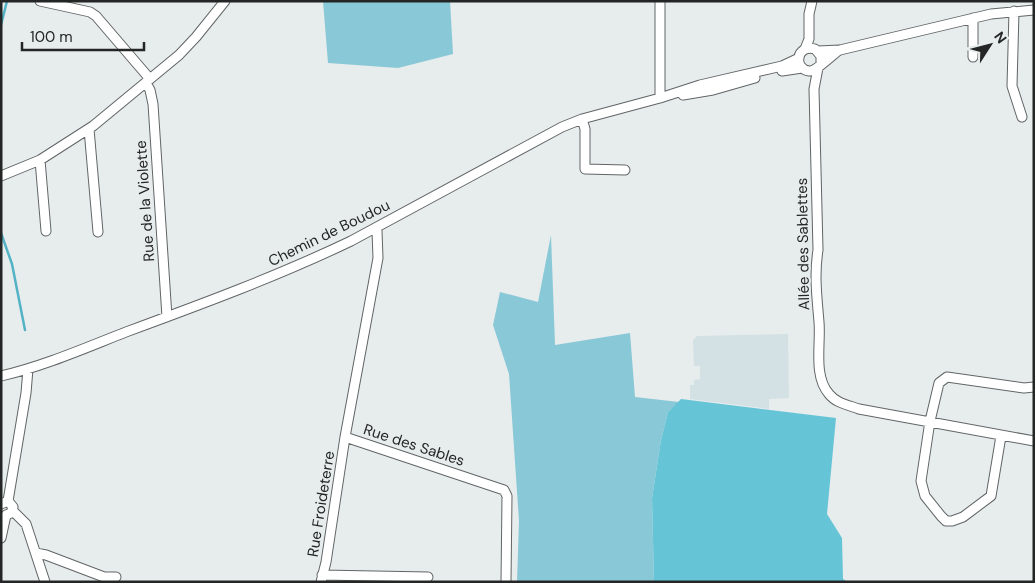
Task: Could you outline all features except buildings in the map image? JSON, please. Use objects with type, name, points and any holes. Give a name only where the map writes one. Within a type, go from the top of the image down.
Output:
[{"type":"street","points":[[40,1],[90,12],[96,16],[148,81]]},
{"type":"street","points":[[1,176],[40,160],[89,129],[179,55],[196,37],[224,1]]},
{"type":"street","points":[[660,1],[660,98]]},
{"type":"street","points":[[812,1],[809,14],[809,39],[799,58],[804,69],[812,71],[840,50]]},
{"type":"street","points":[[805,49],[840,50],[973,18],[1014,11],[1034,10]]},
{"type":"street","points":[[1014,11],[1012,86],[1022,117]]},
{"type":"street","points":[[973,18],[973,57]]},
{"type":"street","points":[[809,39],[822,58],[820,66]]},
{"type":"street","name":"Chemin de Boudou","points":[[1,376],[28,369],[167,317],[316,258],[582,119],[700,85],[782,66],[799,58]]},
{"type":"street","name":"Allée des Sablettes","points":[[820,66],[814,90],[818,250],[814,270],[819,323],[820,371],[829,394],[840,403],[859,409],[1034,441]]},
{"type":"street","name":"Chemin de Boudou","points":[[660,98],[713,90],[792,68],[804,69]]},
{"type":"street","name":"Allée des Sablettes","points":[[804,69],[814,90]]},
{"type":"street","name":"Rue de la Violette","points":[[148,81],[153,104],[167,317]]},
{"type":"street","points":[[582,119],[585,130],[585,169],[625,170]]},
{"type":"street","points":[[89,129],[98,232]]},
{"type":"street","points":[[40,160],[46,231]]},
{"type":"street","name":"Rue des Sables","points":[[375,228],[377,232],[378,258],[345,437],[504,490],[507,496],[506,582]]},
{"type":"street","points":[[1,538],[7,512],[12,504],[5,503],[26,394],[28,369]]},
{"type":"street","points":[[1001,436],[991,496],[964,517],[952,521],[946,520],[925,496],[921,481],[930,421],[939,383],[947,377],[1024,388],[1034,387]]},
{"type":"street","name":"Rue Froideterre","points":[[345,437],[333,522],[322,578],[428,577]]},
{"type":"street","points":[[7,512],[26,524],[45,582]]},
{"type":"street","points":[[36,553],[104,577],[116,578]]},
{"type":"shaded area","points":[[323,1],[450,1],[453,54],[398,68],[328,63]]},
{"type":"shaded area","points":[[551,235],[555,345],[630,333],[635,397],[679,402],[668,412],[661,440],[652,498],[654,582],[517,582],[519,521],[509,374],[493,325],[500,292],[538,302]]},
{"type":"shaded area","points":[[788,334],[789,398],[769,399],[769,409],[690,399],[690,385],[694,385],[694,380],[700,379],[700,366],[694,366],[693,340],[697,336]]},
{"type":"shaded area","points":[[681,399],[836,418],[827,514],[842,538],[843,579],[848,582],[654,582],[652,498],[661,440],[668,412]]},
{"type":"waterway","points":[[1,25],[7,1]]},
{"type":"waterway","points":[[1,233],[12,264],[25,330]]}]
